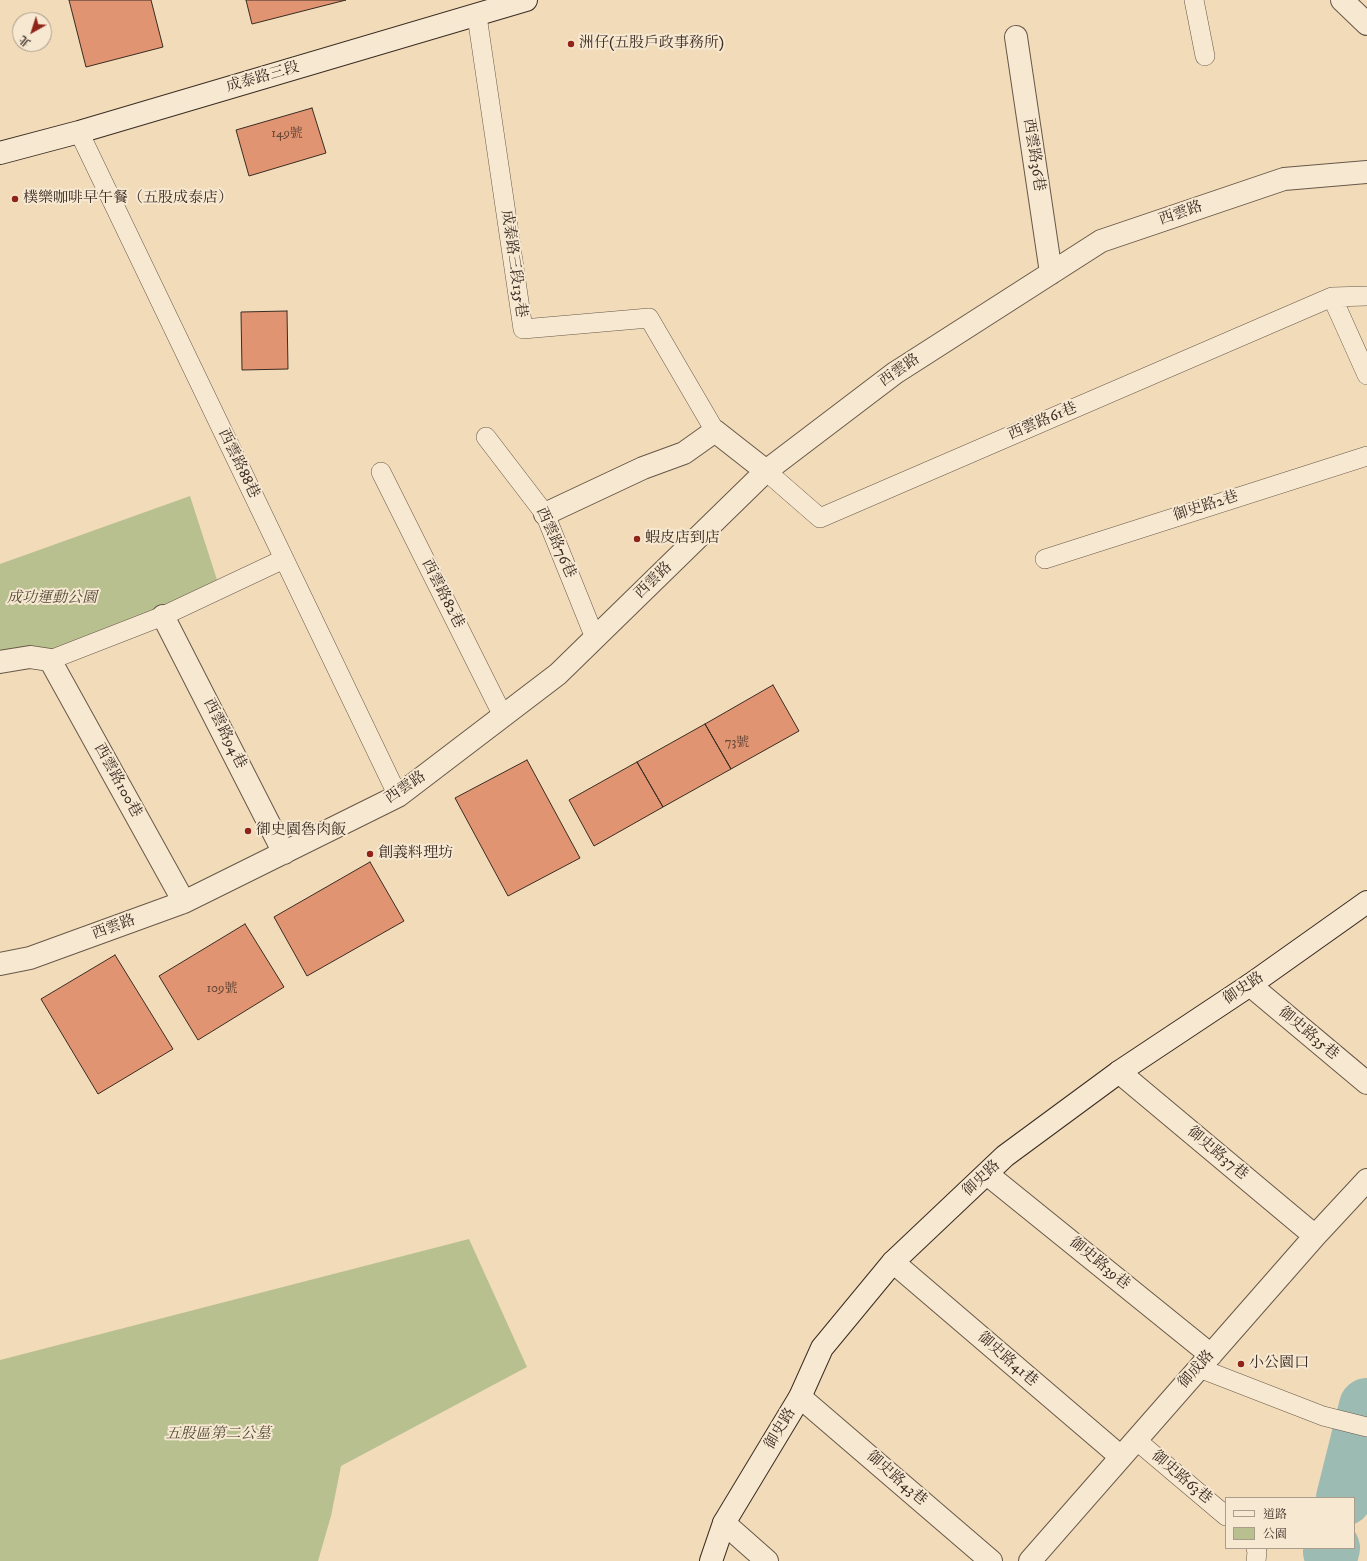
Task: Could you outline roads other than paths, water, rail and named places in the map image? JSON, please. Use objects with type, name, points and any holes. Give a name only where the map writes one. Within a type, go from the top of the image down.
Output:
[{"type":"street","name":"成泰路三段","points":[[0,153],[79,132],[477,16],[526,0]]},
{"type":"street","points":[[1342,0],[1367,24]]},
{"type":"street","name":"西雲路36巷","points":[[1016,37],[1051,273]]},
{"type":"street","name":"西雲路","points":[[0,964],[30,958],[184,902],[398,796],[558,674],[766,471],[895,373],[1101,241],[1284,179],[1367,172]]},
{"type":"street","points":[[545,514],[643,468],[684,453],[715,431],[766,471]]},
{"type":"street","name":"西雲路94巷","points":[[164,616],[284,853]]},
{"type":"street","points":[[0,662],[30,657],[50,660]]},
{"type":"street","name":"西雲路100巷","points":[[50,660],[184,902]]},
{"type":"street","name":"御史路","points":[[711,1561],[724,1523],[800,1397],[822,1348],[893,1262],[1005,1156],[1119,1072],[1250,985],[1367,902]]},
{"type":"street","name":"御史路35巷","points":[[1250,985],[1367,1084]]},
{"type":"street","name":"御史路37巷","points":[[1119,1072],[1315,1236]]},
{"type":"street","name":"御史路39巷","points":[[987,1174],[1205,1361]]},
{"type":"street","name":"御成路","points":[[1030,1561],[1315,1236],[1367,1180]]},
{"type":"street","name":"御史路41巷","points":[[893,1262],[1120,1457]]},
{"type":"street","name":"御史路43巷","points":[[800,1397],[991,1561]]},
{"type":"street","points":[[724,1523],[767,1561]]},
{"type":"lane","points":[[1194,0],[1205,56]]},
{"type":"lane","name":"成泰路三段135巷","points":[[477,16],[523,329],[649,318],[715,431]]},
{"type":"lane","name":"西雲路88巷","points":[[79,132],[398,796]]},
{"type":"lane","points":[[1367,296],[1332,296],[1367,376]]},
{"type":"lane","name":"西雲路61巷","points":[[766,471],[820,518],[1332,296]]},
{"type":"lane","name":"西雲路76巷","points":[[486,437],[545,514],[595,638]]},
{"type":"lane","name":"御史路2巷","points":[[1045,559],[1367,456]]},
{"type":"lane","name":"西雲路82巷","points":[[381,472],[503,716]]},
{"type":"lane","points":[[50,660],[164,616],[284,559]]},
{"type":"lane","points":[[1205,1361],[1323,1416],[1367,1427]]},
{"type":"lane","name":"御史路63巷","points":[[1136,1440],[1225,1515]]},
{"type":"lane","points":[[1256,1549],[1256,1561]]},
{"type":"waterway","points":[[1344,1497],[1367,1406]]},
{"type":"waterway","points":[[1326,1561],[1331,1552]]},
{"type":"place","name":"洲仔(五股戶政事務所)","points":[[571,44]]},
{"type":"place","name":"樸樂咖啡早午餐（五股成泰店）","points":[[15,199]]},
{"type":"place","name":"蝦皮店到店","points":[[637,539]]},
{"type":"place","name":"御史園魯肉飯","points":[[248,831]]},
{"type":"place","name":"創義料理坊","points":[[370,854]]},
{"type":"place","name":"小公園口","points":[[1241,1364]]},
{"type":"park label","name":"成功運動公園","points":[[52,599]]},
{"type":"park label","name":"五股區第二公墓","points":[[218,1435]]}]
